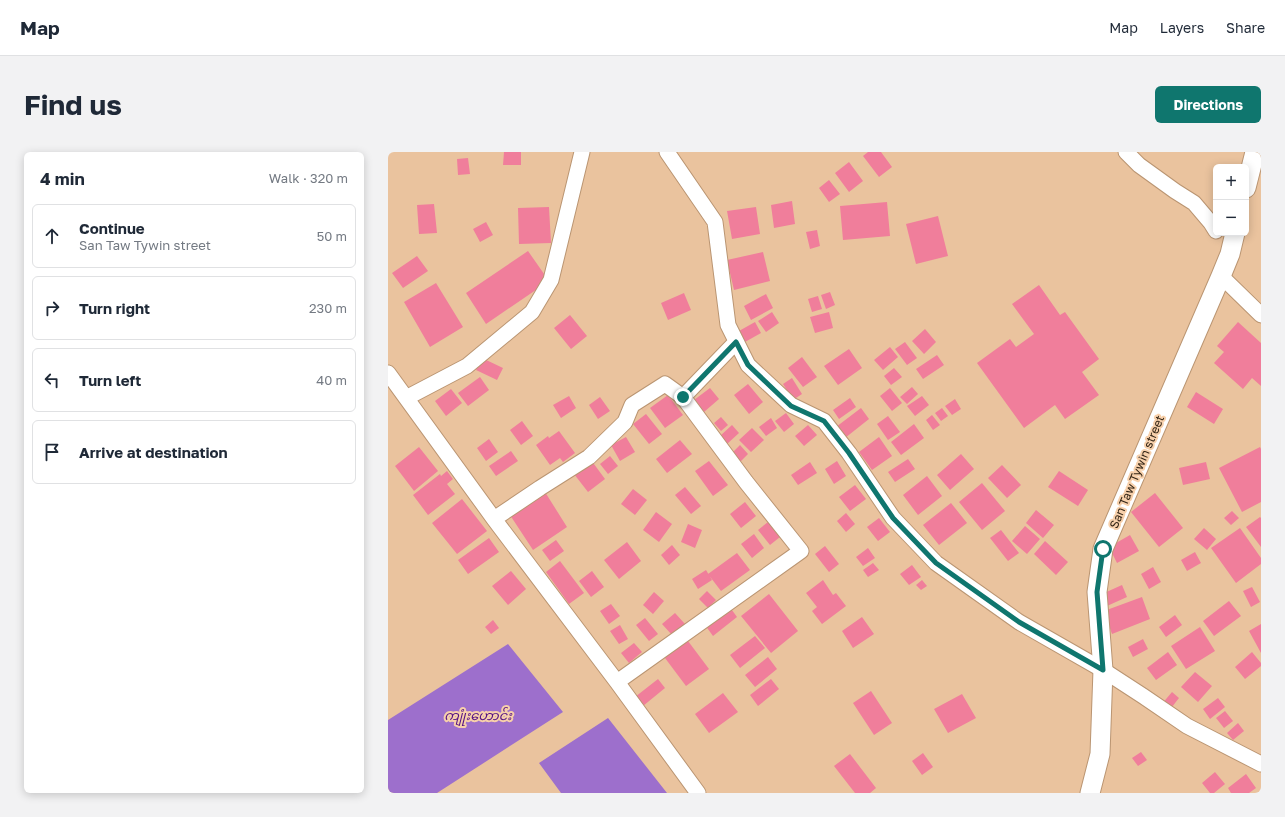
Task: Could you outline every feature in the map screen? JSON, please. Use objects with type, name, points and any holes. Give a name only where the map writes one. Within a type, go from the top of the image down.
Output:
[{"type":"street","points":[[406,398],[467,366],[532,312],[551,280],[582,152]]},
{"type":"street","points":[[668,152],[715,222],[728,325],[748,365],[791,406],[824,421],[849,453],[893,518],[936,563],[1019,622],[1103,670],[1187,726],[1261,764]]},
{"type":"street","points":[[1126,152],[1139,165],[1194,203],[1213,226]]},
{"type":"street","points":[[1249,176],[1255,152]]},
{"type":"street","points":[[1219,236],[1230,254]]},
{"type":"street","name":"San Taw Tywin street","points":[[1090,793],[1100,754],[1103,670],[1097,592],[1103,549],[1221,276],[1230,254],[1234,236]]},
{"type":"street","points":[[1221,276],[1261,315]]},
{"type":"street","points":[[683,397],[736,342]]},
{"type":"street","points":[[388,373],[494,519],[617,682],[698,793]]},
{"type":"street","points":[[494,519],[589,457],[625,422],[632,405],[665,384],[683,397],[746,482],[801,551],[617,682]]},
{"type":"water","name":"ကျုံးဟောင်း","points":[[508,644],[563,712],[437,793],[388,793],[388,720]]},
{"type":"water","points":[[608,718],[667,793],[561,793],[539,763]]},
{"type":"building","points":[[504,152],[521,152],[521,165],[503,165]]},
{"type":"building","points":[[868,152],[881,152],[892,167],[879,177],[863,156]]},
{"type":"building","points":[[468,158],[470,174],[458,175],[457,159]]},
{"type":"building","points":[[849,162],[863,181],[849,192],[835,173]]},
{"type":"building","points":[[829,180],[840,194],[829,202],[819,188]]},
{"type":"building","points":[[792,201],[795,224],[774,228],[771,205]]},
{"type":"building","points":[[887,202],[890,236],[843,240],[840,206]]},
{"type":"building","points":[[434,204],[437,233],[419,234],[417,205]]},
{"type":"building","points":[[549,207],[551,243],[519,244],[518,208]]},
{"type":"building","points":[[756,207],[760,234],[732,239],[727,211]]},
{"type":"building","points":[[938,216],[948,256],[916,264],[906,224]]},
{"type":"building","points":[[486,222],[493,235],[480,242],[473,229]]},
{"type":"building","points":[[817,230],[820,246],[810,249],[806,232]]},
{"type":"building","points":[[528,251],[549,281],[486,324],[466,293]]},
{"type":"building","points":[[763,252],[770,281],[734,290],[727,260]]},
{"type":"building","points":[[417,256],[428,271],[403,288],[392,273]]},
{"type":"building","points":[[436,283],[463,327],[430,347],[404,302]]},
{"type":"building","points":[[1039,285],[1060,315],[1065,312],[1099,359],[1082,372],[1099,395],[1065,419],[1055,405],[1024,428],[977,363],[1010,339],[1016,347],[1034,334],[1012,304]]},
{"type":"building","points":[[830,292],[835,305],[826,309],[821,295]]},
{"type":"building","points":[[684,293],[691,310],[668,320],[661,303]]},
{"type":"building","points":[[766,294],[773,308],[751,320],[744,306]]},
{"type":"building","points":[[818,296],[822,309],[812,312],[808,299]]},
{"type":"building","points":[[772,312],[779,323],[766,332],[758,321]]},
{"type":"building","points":[[829,312],[833,328],[815,333],[810,317]]},
{"type":"building","points":[[570,315],[587,336],[571,349],[554,328]]},
{"type":"building","points":[[755,322],[761,333],[745,342],[739,331]]},
{"type":"building","points":[[1238,322],[1261,343],[1261,386],[1252,378],[1243,389],[1214,363],[1224,352],[1217,346]]},
{"type":"building","points":[[925,329],[936,342],[924,354],[912,341]]},
{"type":"building","points":[[905,342],[917,358],[907,365],[895,349]]},
{"type":"building","points":[[890,347],[898,357],[883,370],[874,360]]},
{"type":"building","points":[[849,349],[862,368],[838,385],[824,366]]},
{"type":"building","points":[[937,355],[944,365],[923,379],[916,369]]},
{"type":"building","points":[[802,357],[817,377],[803,387],[788,368]]},
{"type":"building","points":[[482,358],[503,368],[497,380],[476,370]]},
{"type":"building","points":[[894,368],[902,377],[891,385],[884,376]]},
{"type":"building","points":[[480,377],[489,390],[468,406],[458,393]]},
{"type":"building","points":[[792,378],[802,394],[793,400],[783,384]]},
{"type":"building","points":[[748,384],[763,402],[749,414],[734,395]]},
{"type":"building","points":[[912,387],[918,394],[907,404],[900,397]]},
{"type":"building","points":[[710,388],[719,399],[704,412],[694,400]]},
{"type":"building","points":[[890,388],[902,403],[892,411],[880,396]]},
{"type":"building","points":[[451,389],[462,403],[446,416],[435,401]]},
{"type":"building","points":[[1196,392],[1223,409],[1214,424],[1187,407]]},
{"type":"building","points":[[668,395],[683,415],[665,428],[650,408]]},
{"type":"building","points":[[569,396],[576,408],[561,418],[553,405]]},
{"type":"building","points":[[922,396],[929,405],[915,416],[907,406]]},
{"type":"building","points":[[600,397],[610,411],[598,419],[589,405]]},
{"type":"building","points":[[850,398],[856,407],[839,419],[833,410]]},
{"type":"building","points":[[955,399],[961,409],[952,415],[945,406]]},
{"type":"building","points":[[861,408],[869,419],[845,438],[836,427]]},
{"type":"building","points":[[942,408],[948,416],[941,421],[935,413]]},
{"type":"building","points":[[786,413],[794,424],[784,432],[775,421]]},
{"type":"building","points":[[646,414],[662,434],[649,444],[633,424]]},
{"type":"building","points":[[932,415],[940,425],[933,430],[926,420]]},
{"type":"building","points":[[888,416],[900,432],[888,440],[877,424]]},
{"type":"building","points":[[721,417],[728,425],[721,431],[714,423]]},
{"type":"building","points":[[771,418],[777,428],[766,436],[759,427]]},
{"type":"building","points":[[522,421],[533,436],[521,445],[510,430]]},
{"type":"building","points":[[914,424],[924,438],[901,455],[891,442]]},
{"type":"building","points":[[732,425],[739,433],[727,444],[720,436]]},
{"type":"building","points":[[808,425],[817,435],[804,446],[795,436]]},
{"type":"building","points":[[752,428],[764,440],[751,452],[739,440]]},
{"type":"building","points":[[559,431],[575,453],[563,462],[560,458],[550,465],[536,445],[548,436],[549,438]]},
{"type":"building","points":[[626,437],[635,452],[620,461],[611,445]]},
{"type":"building","points":[[879,437],[892,456],[872,470],[859,452]]},
{"type":"building","points":[[489,439],[498,452],[486,461],[477,448]]},
{"type":"building","points":[[680,440],[692,454],[667,473],[656,459]]},
{"type":"building","points":[[740,445],[748,454],[738,464],[730,455]]},
{"type":"building","points":[[419,447],[438,471],[414,491],[395,466]]},
{"type":"building","points":[[1260,447],[1261,502],[1242,512],[1219,468]]},
{"type":"building","points":[[511,451],[518,461],[496,476],[489,466]]},
{"type":"building","points":[[961,454],[974,469],[950,490],[937,475]]},
{"type":"building","points":[[610,456],[618,466],[608,474],[600,464]]},
{"type":"building","points":[[908,459],[915,469],[895,482],[888,472]]},
{"type":"building","points":[[591,460],[605,479],[588,492],[574,474]]},
{"type":"building","points":[[709,461],[728,485],[713,496],[695,471]]},
{"type":"building","points":[[837,461],[846,476],[834,484],[825,469]]},
{"type":"building","points":[[810,462],[817,473],[798,485],[791,475]]},
{"type":"building","points":[[1206,462],[1210,479],[1183,485],[1179,468]]},
{"type":"building","points":[[1002,465],[1021,485],[1007,498],[988,478]]},
{"type":"building","points":[[447,471],[453,479],[447,484],[455,494],[428,515],[413,495],[440,474],[441,476]]},
{"type":"building","points":[[1059,471],[1088,490],[1078,506],[1048,487]]},
{"type":"building","points":[[927,476],[942,496],[918,515],[903,495]]},
{"type":"building","points":[[982,483],[1005,511],[982,530],[959,502]]},
{"type":"building","points":[[855,485],[866,499],[850,511],[839,497]]},
{"type":"building","points":[[685,487],[701,506],[691,514],[675,495]]},
{"type":"building","points":[[633,489],[647,500],[635,515],[621,504]]},
{"type":"building","points":[[545,492],[567,527],[533,550],[510,515]]},
{"type":"building","points":[[1155,493],[1183,528],[1159,547],[1131,512]]},
{"type":"building","points":[[462,499],[487,531],[457,554],[432,523]]},
{"type":"building","points":[[745,502],[756,516],[741,528],[730,514]]},
{"type":"building","points":[[951,503],[967,523],[939,545],[923,525]]},
{"type":"building","points":[[1036,510],[1054,525],[1043,538],[1026,523]]},
{"type":"building","points":[[1232,511],[1239,518],[1231,525],[1224,518]]},
{"type":"building","points":[[656,512],[672,524],[659,542],[643,530]]},
{"type":"building","points":[[846,513],[855,524],[846,532],[837,521]]},
{"type":"building","points":[[1260,517],[1261,518],[1261,547],[1246,527]]},
{"type":"building","points":[[879,518],[890,532],[878,541],[867,527]]},
{"type":"building","points":[[768,522],[780,537],[770,545],[758,530]]},
{"type":"building","points":[[688,524],[702,530],[695,548],[681,542]]},
{"type":"building","points":[[1025,526],[1040,539],[1027,554],[1012,541]]},
{"type":"building","points":[[1204,528],[1216,539],[1207,550],[1194,539]]},
{"type":"building","points":[[1240,528],[1261,558],[1261,564],[1236,583],[1211,548]]},
{"type":"building","points":[[1001,530],[1019,553],[1008,561],[990,538]]},
{"type":"building","points":[[754,534],[764,548],[752,558],[741,544]]},
{"type":"building","points":[[1130,535],[1139,551],[1117,563],[1109,547]]},
{"type":"building","points":[[489,538],[499,552],[468,574],[458,560]]},
{"type":"building","points":[[556,540],[564,551],[550,561],[542,550]]},
{"type":"building","points":[[1045,541],[1068,562],[1056,575],[1034,554]]},
{"type":"building","points":[[627,542],[641,561],[619,579],[604,560]]},
{"type":"building","points":[[672,545],[680,555],[669,565],[661,555]]},
{"type":"building","points":[[825,546],[839,564],[829,572],[815,554]]},
{"type":"building","points":[[868,548],[875,558],[863,566],[856,557]]},
{"type":"building","points":[[1195,552],[1201,563],[1187,571],[1181,560]]},
{"type":"building","points":[[737,553],[750,570],[721,591],[708,574]]},
{"type":"building","points":[[560,561],[584,593],[569,604],[546,572]]},
{"type":"building","points":[[873,563],[879,570],[868,577],[863,570]]},
{"type":"building","points":[[912,565],[921,577],[909,585],[900,574]]},
{"type":"building","points":[[1153,567],[1161,582],[1149,589],[1141,574]]},
{"type":"building","points":[[706,570],[712,580],[698,589],[692,579]]},
{"type":"building","points":[[511,571],[526,589],[508,605],[492,586]]},
{"type":"building","points":[[592,571],[604,587],[591,597],[579,581]]},
{"type":"building","points":[[823,580],[833,595],[836,593],[846,606],[822,624],[812,611],[817,607],[806,593]]},
{"type":"building","points":[[922,580],[927,586],[921,590],[916,585]]},
{"type":"building","points":[[1122,585],[1127,597],[1107,606],[1102,594]]},
{"type":"building","points":[[1252,587],[1260,602],[1251,607],[1243,591]]},
{"type":"building","points":[[707,591],[716,600],[708,608],[699,599]]},
{"type":"building","points":[[654,592],[664,601],[653,614],[643,605]]},
{"type":"building","points":[[769,594],[798,631],[771,653],[741,616]]},
{"type":"building","points":[[1142,597],[1150,619],[1112,634],[1104,611]]},
{"type":"building","points":[[1229,601],[1241,616],[1214,636],[1203,621]]},
{"type":"building","points":[[611,604],[620,616],[609,624],[600,611]]},
{"type":"building","points":[[729,606],[737,617],[713,636],[705,625]]},
{"type":"building","points":[[675,613],[685,624],[672,635],[662,624]]},
{"type":"building","points":[[1175,615],[1182,625],[1166,637],[1159,627]]},
{"type":"building","points":[[862,617],[874,634],[853,648],[842,631]]},
{"type":"building","points":[[645,618],[658,634],[649,641],[636,625]]},
{"type":"building","points":[[493,620],[499,628],[491,634],[485,627]]},
{"type":"building","points":[[1261,624],[1261,653],[1249,631]]},
{"type":"building","points":[[620,625],[628,639],[619,644],[610,631]]},
{"type":"building","points":[[1200,627],[1215,651],[1186,669],[1171,646]]},
{"type":"building","points":[[755,636],[765,648],[740,668],[730,655]]},
{"type":"building","points":[[685,637],[709,669],[686,686],[662,654]]},
{"type":"building","points":[[1143,639],[1148,649],[1133,657],[1128,647]]},
{"type":"building","points":[[634,643],[642,652],[629,663],[621,653]]},
{"type":"building","points":[[1168,652],[1177,665],[1156,680],[1147,668]]},
{"type":"building","points":[[1252,652],[1261,663],[1261,666],[1245,679],[1235,667]]},
{"type":"building","points":[[768,657],[777,669],[755,687],[745,675]]},
{"type":"building","points":[[1195,672],[1212,686],[1198,702],[1181,687]]},
{"type":"building","points":[[658,679],[665,688],[643,706],[635,697]]},
{"type":"building","points":[[771,679],[779,689],[758,706],[750,695]]},
{"type":"building","points":[[871,691],[892,723],[874,735],[853,703]]},
{"type":"building","points":[[1172,692],[1179,698],[1168,712],[1161,705]]},
{"type":"building","points":[[723,693],[738,712],[709,733],[695,714]]},
{"type":"building","points":[[962,694],[976,718],[948,733],[934,709]]},
{"type":"building","points":[[1218,698],[1225,707],[1210,719],[1203,709]]},
{"type":"building","points":[[1225,711],[1233,721],[1224,728],[1216,718]]},
{"type":"building","points":[[1238,723],[1244,731],[1233,740],[1227,733]]},
{"type":"building","points":[[1141,752],[1147,760],[1138,766],[1132,758]]},
{"type":"building","points":[[923,753],[933,767],[922,775],[912,761]]},
{"type":"building","points":[[850,754],[876,788],[870,793],[855,793],[834,766]]},
{"type":"building","points":[[1215,772],[1225,784],[1214,793],[1210,793],[1202,783]]},
{"type":"building","points":[[1246,774],[1256,788],[1249,793],[1231,793],[1228,788]]},
{"type":"route","points":[[683,397],[736,342],[748,365],[791,406],[824,421],[849,453],[893,518],[936,563],[1019,622],[1103,670],[1097,592],[1103,549]]}]
